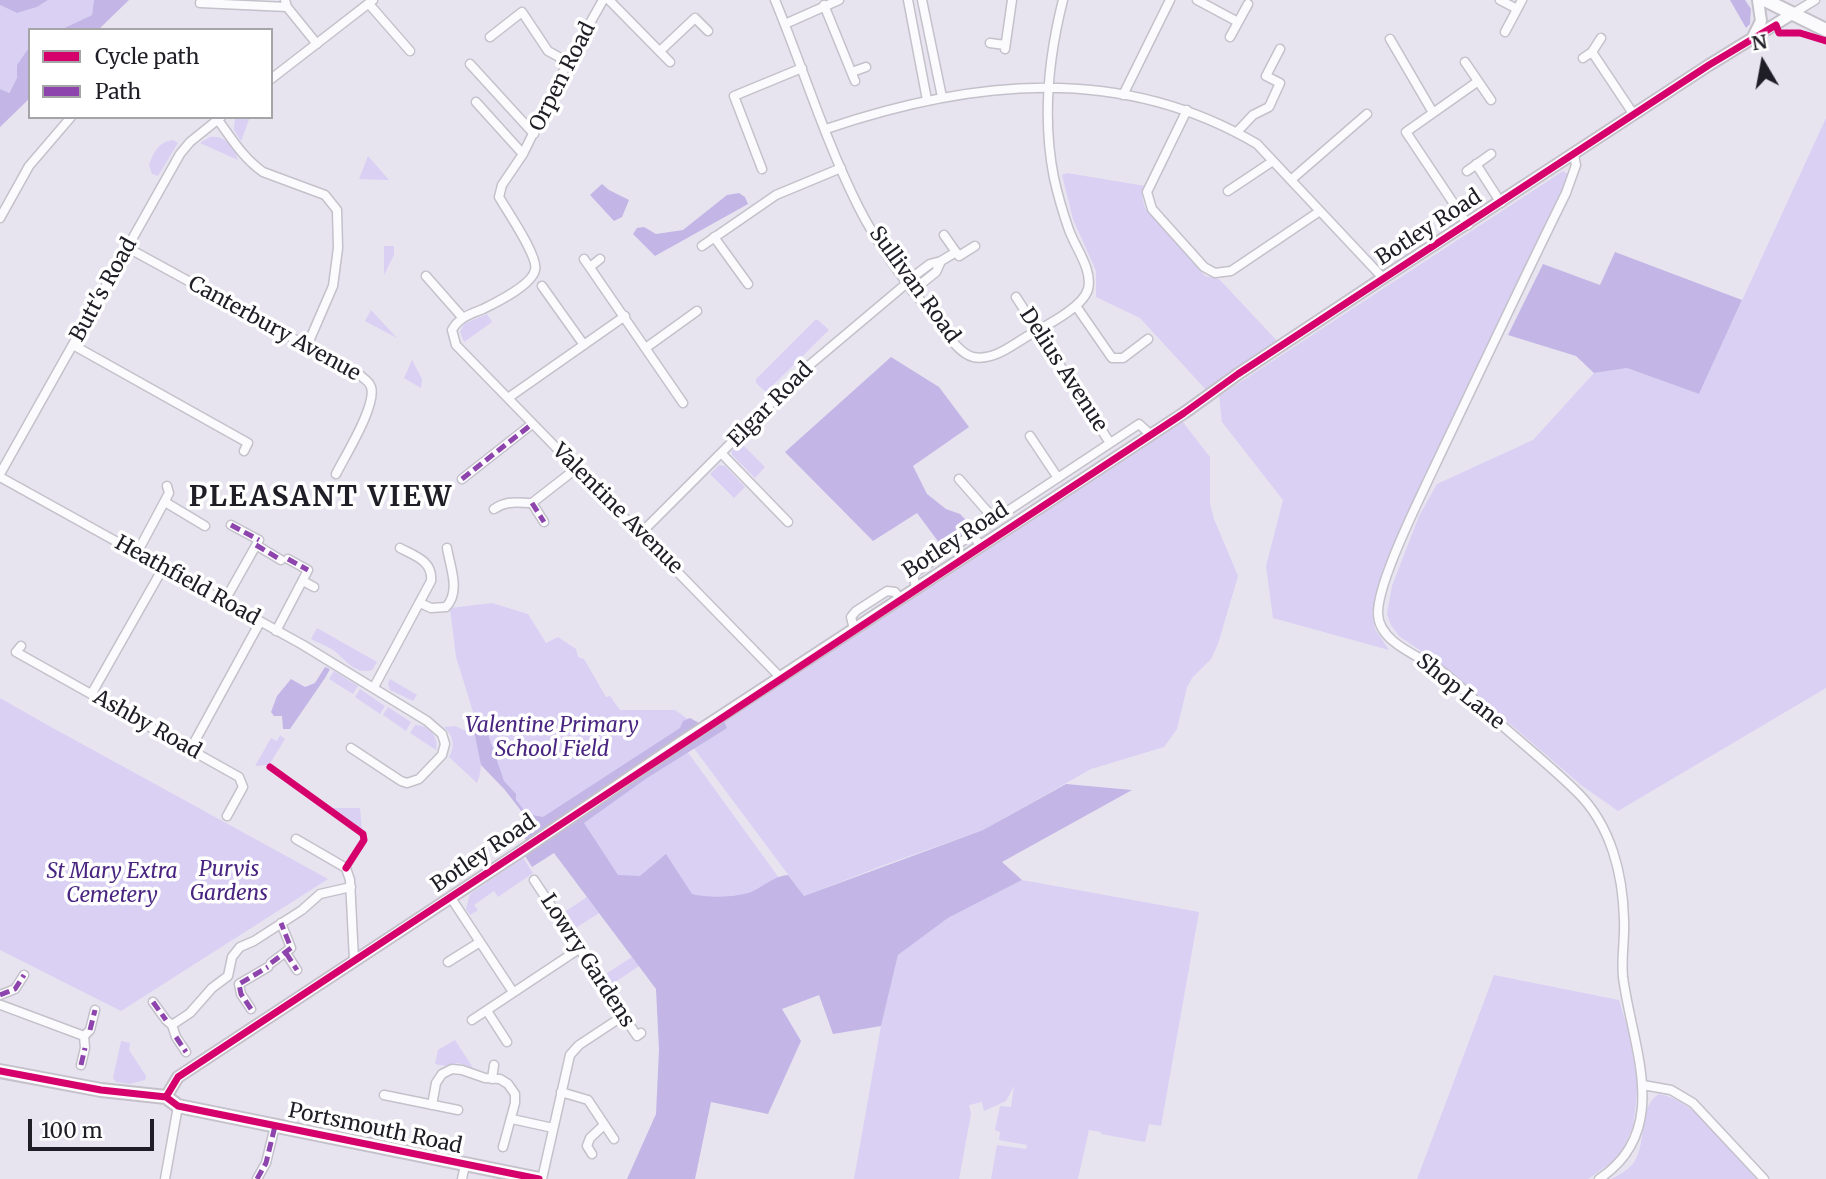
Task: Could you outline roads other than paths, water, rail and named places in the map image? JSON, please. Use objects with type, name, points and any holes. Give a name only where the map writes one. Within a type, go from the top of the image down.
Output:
[{"type":"main road","points":[[1752,37],[1761,21],[1758,0]]},
{"type":"main road","points":[[1765,0],[1826,30]]},
{"type":"main road","name":"Botley Road","points":[[166,1097],[178,1077],[916,587],[1151,435],[1383,278],[1468,225],[1752,37],[1792,14]]},
{"type":"main road","name":"Portsmouth Road","points":[[0,1071],[101,1090],[166,1097],[178,1105],[540,1179]]},
{"type":"street","name":"Orpen Road","points":[[463,318],[508,295],[531,279],[535,273],[534,258],[499,197],[502,184],[534,134],[568,62],[603,0]]},
{"type":"street","points":[[609,0],[670,62]]},
{"type":"street","name":"Sullivan Road","points":[[775,0],[841,168],[873,233],[908,285],[957,345],[970,356],[996,355],[1076,306]]},
{"type":"street","points":[[785,24],[839,0]]},
{"type":"street","points":[[908,0],[927,100]]},
{"type":"street","points":[[922,0],[942,97]]},
{"type":"street","points":[[989,43],[1005,47],[1012,0]]},
{"type":"street","points":[[1063,0],[1047,86],[1049,144],[1054,179],[1067,225],[1089,280],[1086,295],[1076,306],[1112,358],[1123,358],[1148,339]]},
{"type":"street","points":[[1123,95],[1170,0]]},
{"type":"street","points":[[1197,0],[1238,22]]},
{"type":"street","points":[[1500,0],[1517,9]]},
{"type":"street","points":[[1505,32],[1522,0]]},
{"type":"street","name":"Botley Road","points":[[1792,14],[1815,0]]},
{"type":"street","points":[[273,77],[371,2],[410,51]]},
{"type":"street","points":[[200,3],[286,4],[317,44]]},
{"type":"street","points":[[1230,37],[1248,4]]},
{"type":"street","points":[[824,5],[853,77],[866,67]]},
{"type":"street","points":[[489,37],[529,6]]},
{"type":"street","points":[[522,12],[548,51],[568,62]]},
{"type":"street","points":[[660,51],[695,18],[708,31]]},
{"type":"street","points":[[1583,58],[1592,52],[1601,38]]},
{"type":"street","points":[[1390,39],[1432,111]]},
{"type":"street","points":[[1237,132],[1253,115],[1269,107],[1280,83],[1266,76],[1280,49]]},
{"type":"street","points":[[1592,52],[1634,115]]},
{"type":"street","points":[[1465,62],[1490,100]]},
{"type":"street","points":[[475,66],[534,134]]},
{"type":"street","points":[[762,169],[734,96],[802,68]]},
{"type":"street","points":[[1468,225],[1406,132],[1432,111],[1477,82]]},
{"type":"street","points":[[826,129],[877,112],[942,97],[998,89],[1047,86],[1123,95],[1187,110],[1257,144],[1383,278]]},
{"type":"street","name":"Orpen Road","points":[[475,102],[523,154]]},
{"type":"street","points":[[1187,110],[1147,192],[1152,209],[1204,267],[1215,273],[1231,271],[1320,211]]},
{"type":"street","points":[[1292,179],[1367,114]]},
{"type":"street","points":[[0,218],[29,166],[69,119]]},
{"type":"street","name":"Butt's Road","points":[[0,475],[180,154],[190,142],[219,119]]},
{"type":"street","points":[[221,119],[245,157],[254,166],[263,172],[325,195],[337,210],[338,248],[333,286],[307,346]]},
{"type":"street","points":[[1467,171],[1491,154]]},
{"type":"street","name":"Shop Lane","points":[[1574,155],[1576,164],[1566,193],[1412,515],[1385,581],[1378,613],[1381,627],[1390,638],[1441,671],[1578,793],[1600,818],[1614,853],[1622,891],[1623,977],[1643,1085],[1643,1103],[1636,1136],[1623,1161],[1599,1179]]},
{"type":"street","points":[[1228,191],[1273,161]]},
{"type":"street","points":[[1476,164],[1501,203]]},
{"type":"street","points":[[702,246],[776,195],[841,168]]},
{"type":"street","points":[[944,235],[956,252]]},
{"type":"street","points":[[714,237],[748,284]]},
{"type":"street","name":"Elgar Road","points":[[641,533],[806,368],[930,264],[956,252],[959,256],[975,246]]},
{"type":"street","name":"Canterbury Avenue","points":[[128,248],[369,382],[372,388],[371,402],[336,474]]},
{"type":"street","points":[[584,259],[684,403]]},
{"type":"street","points":[[590,267],[600,259]]},
{"type":"street","points":[[729,279],[739,272]]},
{"type":"street","points":[[426,276],[463,318]]},
{"type":"street","points":[[542,286],[584,345]]},
{"type":"street","name":"Delius Avenue","points":[[1016,297],[1110,443]]},
{"type":"street","points":[[678,310],[685,320]]},
{"type":"street","points":[[647,347],[697,311]]},
{"type":"street","points":[[508,398],[625,316]]},
{"type":"street","name":"Valentine Avenue","points":[[463,318],[452,330],[456,345],[781,678]]},
{"type":"street","points":[[73,345],[248,443]]},
{"type":"street","points":[[462,479],[533,424]]},
{"type":"street","points":[[916,587],[912,575],[916,572],[1139,424],[1151,435]]},
{"type":"street","points":[[1030,436],[1058,478]]},
{"type":"street","points":[[722,454],[788,523]]},
{"type":"street","points":[[1085,460],[1094,472]]},
{"type":"street","points":[[494,509],[509,501],[532,503],[577,468]]},
{"type":"street","name":"Heathfield Road","points":[[0,475],[374,687],[437,729],[444,739],[444,749],[427,773],[407,783],[351,748]]},
{"type":"street","points":[[959,479],[994,519]]},
{"type":"street","points":[[137,553],[169,493],[167,486]]},
{"type":"street","points":[[164,502],[205,526]]},
{"type":"street","points":[[532,503],[544,522]]},
{"type":"street","points":[[231,524],[257,543],[308,570],[276,631]]},
{"type":"street","points":[[973,534],[980,546]]},
{"type":"street","points":[[225,602],[257,543]]},
{"type":"street","points":[[374,687],[431,581],[430,569],[424,560],[400,548]]},
{"type":"street","points":[[420,603],[438,609],[446,607],[453,598],[453,579],[447,548]]},
{"type":"street","points":[[92,693],[163,568]]},
{"type":"street","points":[[303,581],[314,587]]},
{"type":"street","points":[[190,750],[260,622]]},
{"type":"street","name":"Ashby Road","points":[[16,652],[233,773],[242,781],[243,787],[227,816]]},
{"type":"street","points":[[296,839],[346,868],[351,887],[354,961]]},
{"type":"street","name":"Lowry Gardens","points":[[534,880],[623,1016],[637,1036],[641,1033]]},
{"type":"street","points":[[169,1023],[190,1013],[212,988],[228,976],[236,951],[320,894],[351,887]]},
{"type":"street","points":[[451,898],[513,992]]},
{"type":"street","points":[[239,984],[286,953],[292,945],[281,923]]},
{"type":"street","points":[[448,962],[480,942]]},
{"type":"street","points":[[472,1020],[579,949]]},
{"type":"street","points":[[286,953],[297,970]]},
{"type":"street","points":[[0,1000],[15,989],[24,975]]},
{"type":"street","points":[[228,976],[239,984],[241,994],[251,1009]]},
{"type":"street","points":[[0,1000],[87,1033]]},
{"type":"street","points":[[153,1002],[186,1052]]},
{"type":"street","points":[[81,1065],[95,1010]]},
{"type":"street","points":[[487,1011],[507,1042]]},
{"type":"street","points":[[540,1179],[570,1055],[579,1045],[623,1016]]},
{"type":"street","points":[[492,1079],[494,1065]]},
{"type":"street","points":[[432,1105],[436,1083],[442,1074],[453,1069],[500,1079],[512,1088],[515,1103],[503,1147]]},
{"type":"street","points":[[1643,1085],[1671,1090],[1693,1103],[1764,1179]]},
{"type":"street","points":[[561,1092],[588,1100],[614,1139]]},
{"type":"street","points":[[384,1096],[458,1110]]},
{"type":"street","points":[[165,1179],[178,1105]]},
{"type":"street","points":[[512,1119],[553,1128]]},
{"type":"street","points":[[592,1154],[587,1146],[590,1138],[604,1125]]},
{"type":"street","points":[[257,1179],[266,1163],[275,1126]]},
{"type":"street","points":[[462,1179],[465,1165]]},
{"type":"district","name":"PLEASANT VIEW","points":[[321,498]]},
{"type":"park label","name":"Valentine Primary School Field","points":[[552,738]]},
{"type":"park label","name":"Purvis Gardens","points":[[229,882]]},
{"type":"park label","name":"St Mary Extra Cemetery","points":[[112,884]]}]
